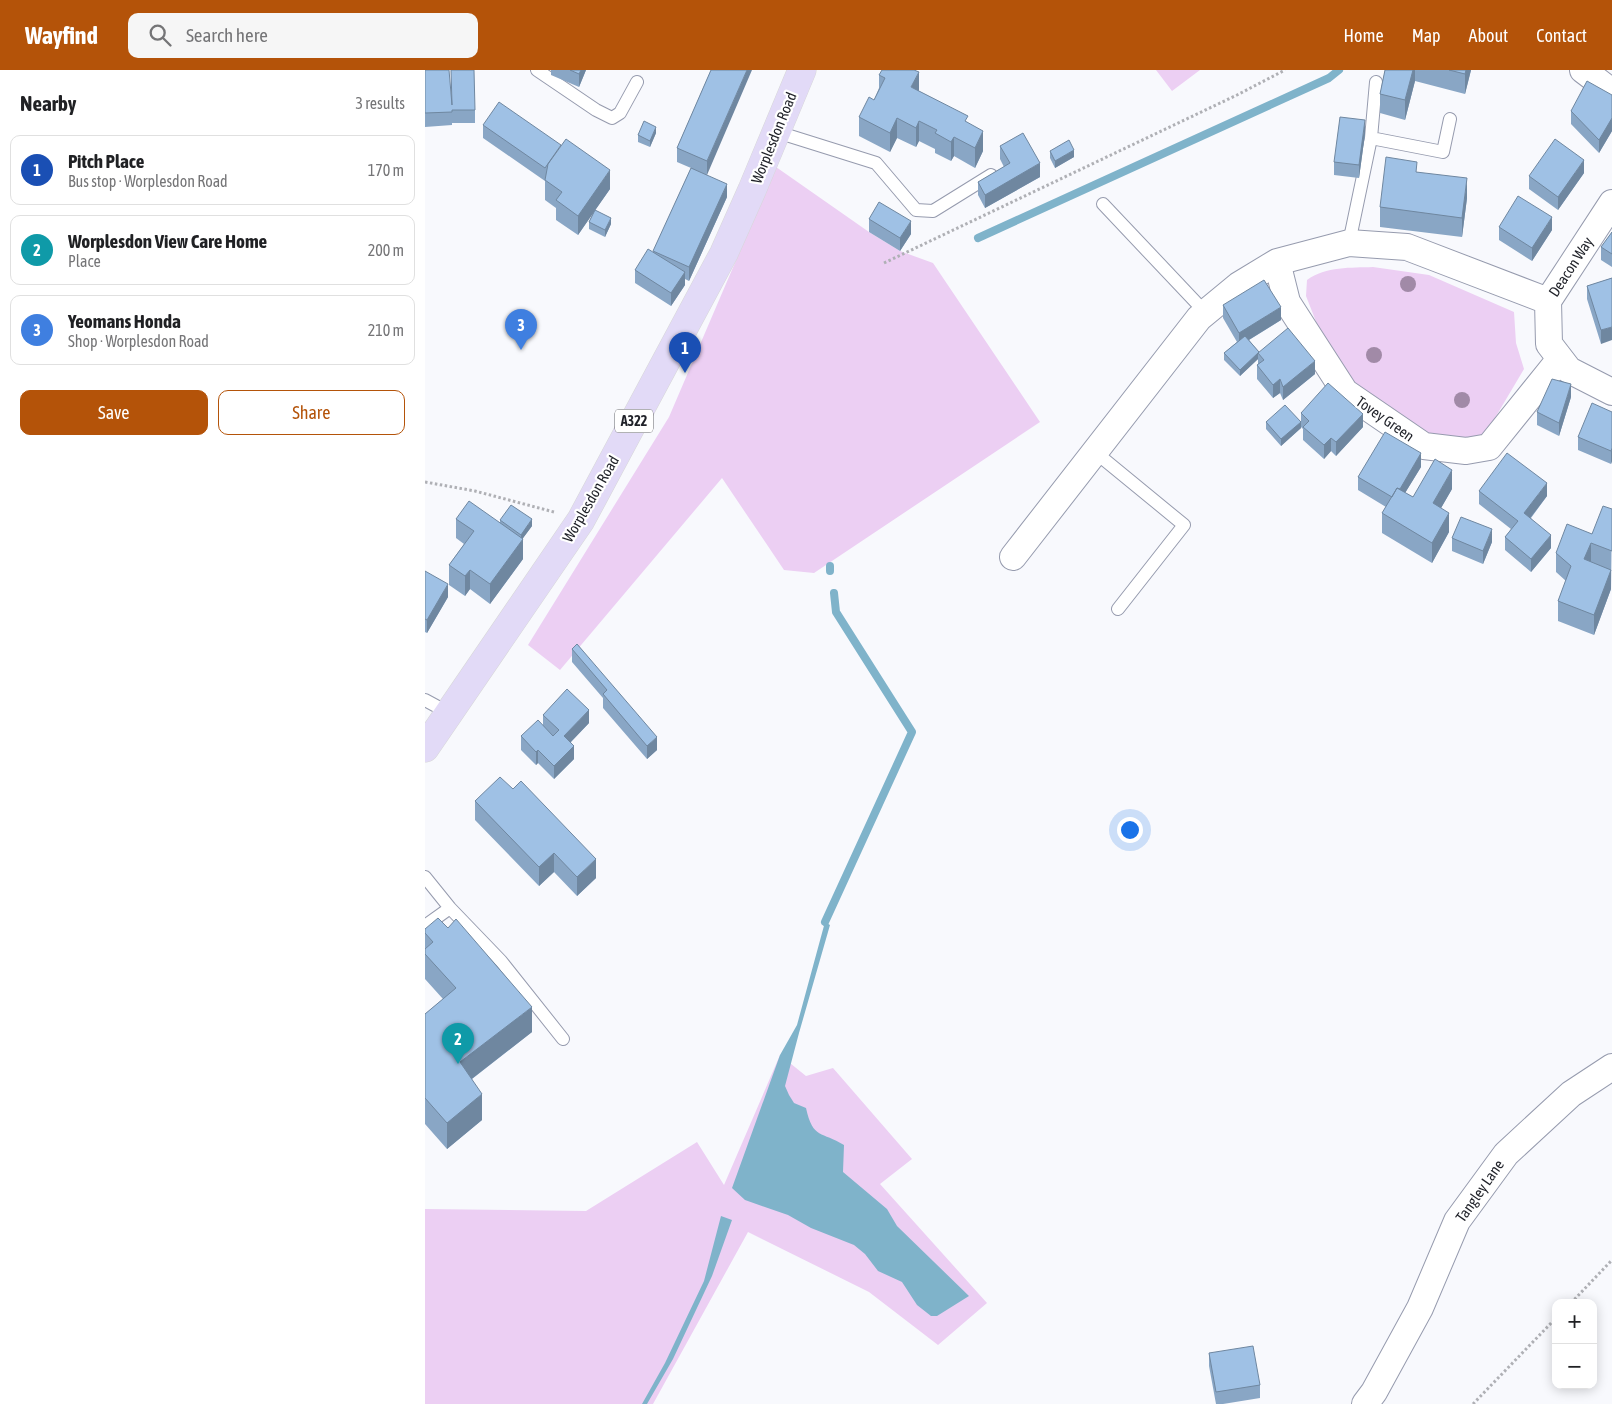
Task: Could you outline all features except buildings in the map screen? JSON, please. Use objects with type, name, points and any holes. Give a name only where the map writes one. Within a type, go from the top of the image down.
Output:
[{"type":"main road","name":"Worplesdon Road","points":[[425,748],[581,520],[724,253],[802,70]]},
{"type":"street","points":[[1583,70],[1612,92]]},
{"type":"street","name":"Deacon Way","points":[[1612,203],[1548,301],[1549,344],[1569,370],[1612,392]]},
{"type":"street","points":[[1013,557],[1199,318],[1239,285],[1277,262],[1349,243],[1407,247],[1548,301]]},
{"type":"street","name":"Tovey Green","points":[[1277,262],[1287,302],[1345,392],[1424,446],[1466,452],[1489,447],[1560,359]]},
{"type":"street","name":"Tangley Lane","points":[[1365,1404],[1374,1392],[1420,1308],[1457,1221],[1506,1154],[1571,1094],[1612,1067]]},
{"type":"lane","points":[[537,70],[596,110],[612,118],[620,113],[637,82]]},
{"type":"lane","points":[[1349,243],[1371,138],[1376,82]]},
{"type":"lane","points":[[1371,138],[1443,152],[1450,119]]},
{"type":"lane","points":[[777,132],[876,163],[916,210],[933,211],[993,174]]},
{"type":"lane","points":[[1103,204],[1206,313]]},
{"type":"lane","points":[[1095,452],[1184,525],[1118,609]]},
{"type":"lane","points":[[425,700],[449,714]]},
{"type":"lane","points":[[425,877],[450,908],[501,961],[563,1039]]},
{"type":"lane","points":[[425,926],[450,908]]},
{"type":"path","points":[[885,263],[957,227],[1229,99],[1285,70]]},
{"type":"path","points":[[425,482],[475,491],[581,520]]},
{"type":"path","points":[[1575,1299],[1612,1260]]},
{"type":"path","points":[[1473,1404],[1552,1322]]},
{"type":"shaded area","points":[[1156,70],[1200,70],[1172,91]]},
{"type":"shaded area","points":[[776,167],[869,232],[900,251],[933,263],[1040,422],[814,573],[784,570],[722,478],[560,670],[528,645],[669,417]]},
{"type":"shaded area","points":[[1373,267],[1429,275],[1514,312],[1516,343],[1524,369],[1492,423],[1476,442],[1460,448],[1397,422],[1333,365],[1306,296],[1307,280],[1314,275],[1330,270]]},
{"type":"shaded area","points":[[780,1055],[806,1076],[833,1068],[912,1159],[880,1184],[987,1303],[938,1345],[869,1292],[748,1232],[653,1404],[425,1404],[425,1209],[586,1211],[697,1142],[724,1185]]},
{"type":"water","points":[[825,922],[830,925],[785,1086],[794,1103],[806,1108],[815,1130],[844,1145],[843,1172],[887,1209],[897,1226],[969,1296],[937,1316],[931,1316],[917,1305],[902,1282],[878,1271],[865,1254],[854,1245],[811,1228],[788,1215],[745,1200],[732,1188],[780,1055],[797,1025]]},
{"type":"water","points":[[721,1216],[732,1220],[712,1276],[673,1359],[647,1404],[642,1404],[665,1363],[704,1281]]},
{"type":"waterway","points":[[978,238],[1329,78],[1339,70]]},
{"type":"waterway","points":[[830,566],[830,571]]},
{"type":"waterway","points":[[825,922],[912,732],[836,612],[834,593]]},
{"type":"place","name":"Yeomans Honda","points":[[521,350]]},
{"type":"place","name":"Pitch Place","points":[[685,373]]},
{"type":"place","name":"Worplesdon View Care Home","points":[[458,1064]]}]
